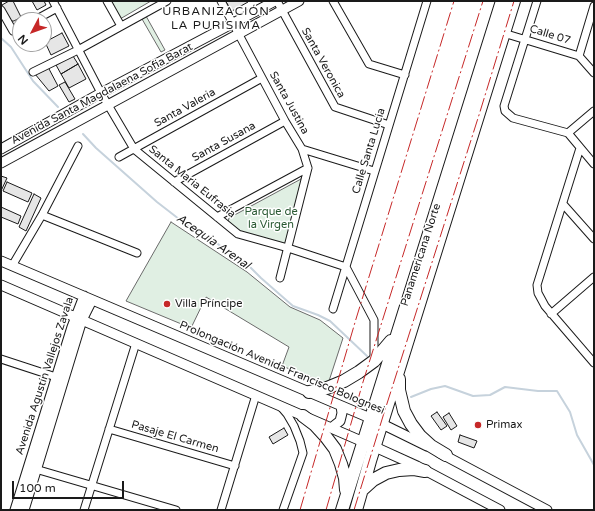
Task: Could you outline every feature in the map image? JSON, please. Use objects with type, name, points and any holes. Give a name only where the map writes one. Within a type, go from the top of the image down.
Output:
[{"type":"highway","name":"Panamericana Norte","points":[[356,510],[498,31],[502,1]]},
{"type":"highway","name":"Panamericana Norte","points":[[342,510],[396,334],[498,31],[514,1]]},
{"type":"highway","points":[[309,392],[327,388],[344,381],[359,372],[374,361],[396,334]]},
{"type":"highway","points":[[399,369],[399,390],[404,411],[411,424],[420,436],[431,446],[446,455]]},
{"type":"highway","points":[[303,416],[315,425],[335,450],[345,478],[347,494]]},
{"type":"highway","points":[[363,489],[373,480],[386,473],[414,469],[425,471]]},
{"type":"main road","name":"Avenida Santa Magdalaena Sofia Barat","points":[[1,149],[101,93],[276,1]]},
{"type":"main road","name":"Avenida Santa Magdalaena Sofia Barat","points":[[1,163],[299,1]]},
{"type":"main road","name":"Prolongación Avenida Francisco Bolognesi","points":[[1,261],[370,418],[446,455],[491,481],[547,510]]},
{"type":"main road","points":[[1,285],[375,447],[500,510]]},
{"type":"main road","name":"Avenida Agustín Vallejos Zavala","points":[[24,510],[56,377],[88,298]]},
{"type":"main road","name":"Avenida Agustín Vallejos Zavala","points":[[15,510],[33,468],[79,318]]},
{"type":"main road","points":[[331,428],[340,421],[342,413],[340,406]]},
{"type":"street","name":"Santa Maria Eufrasia","points":[[53,1],[101,93],[134,149],[238,234],[288,248],[346,267]]},
{"type":"street","points":[[107,1],[121,26]]},
{"type":"street","name":"Santa Justina","points":[[221,1],[285,121],[302,149],[374,171]]},
{"type":"street","name":"Santa Veronica","points":[[276,1],[335,107],[389,125]]},
{"type":"street","points":[[333,1],[369,64],[405,75]]},
{"type":"street","name":"Calle Santa Lucia","points":[[333,308],[374,171],[405,75],[426,1]]},
{"type":"street","points":[[537,1],[504,106],[505,111],[513,118],[568,133],[594,164]]},
{"type":"street","points":[[33,72],[78,50],[165,2]]},
{"type":"street","points":[[579,56],[594,6]]},
{"type":"street","points":[[49,12],[57,8]]},
{"type":"street","points":[[1,10],[12,29]]},
{"type":"street","points":[[587,28],[594,33]]},
{"type":"street","name":"Calle 07","points":[[498,31],[579,56],[594,73]]},
{"type":"street","name":"Santa Valeria","points":[[119,157],[262,78]]},
{"type":"street","points":[[568,133],[594,111]]},
{"type":"street","name":"Santa Susana","points":[[174,182],[285,121]]},
{"type":"street","points":[[12,266],[42,215],[78,146]]},
{"type":"street","points":[[580,148],[537,285],[541,300],[551,314],[594,363]]},
{"type":"street","points":[[280,278],[308,168],[302,149]]},
{"type":"street","points":[[217,218],[308,168]]},
{"type":"street","points":[[563,204],[594,239]]},
{"type":"street","points":[[42,215],[137,253]]},
{"type":"street","points":[[346,267],[374,320],[374,361]]},
{"type":"street","points":[[551,314],[594,277]]},
{"type":"street","points":[[84,510],[136,343]]},
{"type":"street","points":[[1,359],[56,377]]},
{"type":"street","points":[[221,510],[256,395]]},
{"type":"street","points":[[280,406],[294,426],[303,454],[283,510]]},
{"type":"street","name":"Pasaje El Carmen","points":[[109,430],[235,466]]},
{"type":"street","points":[[33,468],[176,510]]},
{"type":"green space","points":[[110,1],[151,1],[120,19]]},
{"type":"green space","points":[[146,16],[165,50],[161,52],[142,19]]},
{"type":"green space","name":"Parque de la Virgen","points":[[301,179],[304,181],[285,245],[242,232],[228,222],[229,218]]},
{"type":"green space","name":"Villa Príncipe","points":[[171,222],[247,272],[290,307],[320,320],[343,338],[328,384],[282,366],[289,347],[206,297],[191,328],[126,301]]},
{"type":"building","points":[[9,1],[13,1],[18,12],[12,12],[12,21],[10,21],[2,5]]},
{"type":"building","points":[[32,1],[44,1],[46,5],[37,10]]},
{"type":"building","points":[[226,2],[248,2],[232,11]]},
{"type":"building","points":[[62,33],[69,46],[51,55],[50,52],[52,52],[52,38]]},
{"type":"building","points":[[73,56],[78,64],[61,74],[56,65]]},
{"type":"building","points":[[78,64],[86,79],[69,88],[61,74]]},
{"type":"building","points":[[48,67],[58,86],[49,91],[35,74]]},
{"type":"building","points":[[65,82],[75,99],[69,102],[59,85]]},
{"type":"building","points":[[1,176],[7,178],[1,191]]},
{"type":"building","points":[[7,182],[32,193],[28,202],[3,191]]},
{"type":"building","points":[[34,194],[41,198],[26,231],[19,227]]},
{"type":"building","points":[[1,207],[21,216],[18,224],[1,217]]},
{"type":"building","points":[[437,412],[447,426],[441,430],[431,416]]},
{"type":"building","points":[[449,413],[457,426],[451,430],[443,417]]},
{"type":"building","points":[[284,428],[288,435],[273,444],[269,437]]},
{"type":"building","points":[[460,435],[477,441],[474,448],[458,442]]},
{"type":"waterway","name":"Acequia Arenal","points":[[1,38],[11,47],[33,81],[58,107]]},
{"type":"waterway","name":"Acequia Arenal","points":[[83,134],[96,148],[157,202],[197,233],[213,240],[229,253],[247,264],[293,306],[330,321],[367,356]]},
{"type":"waterway","name":"Acequia Arenal","points":[[411,397],[431,389],[445,386],[473,396],[490,395],[505,387],[538,391],[557,391],[570,412],[577,435],[594,465]]},
{"type":"power","points":[[300,510],[356,319],[454,1]]},
{"type":"power","points":[[326,510],[363,382],[483,1]]},
{"type":"power","points":[[354,510],[514,1]]},
{"type":"place","name":"Villa Príncipe","points":[[167,304]]},
{"type":"place","name":"Primax","points":[[478,425]]},
{"type":"district","name":"URBANIZACIÓN LA PURISIMA","points":[[216,19]]}]
